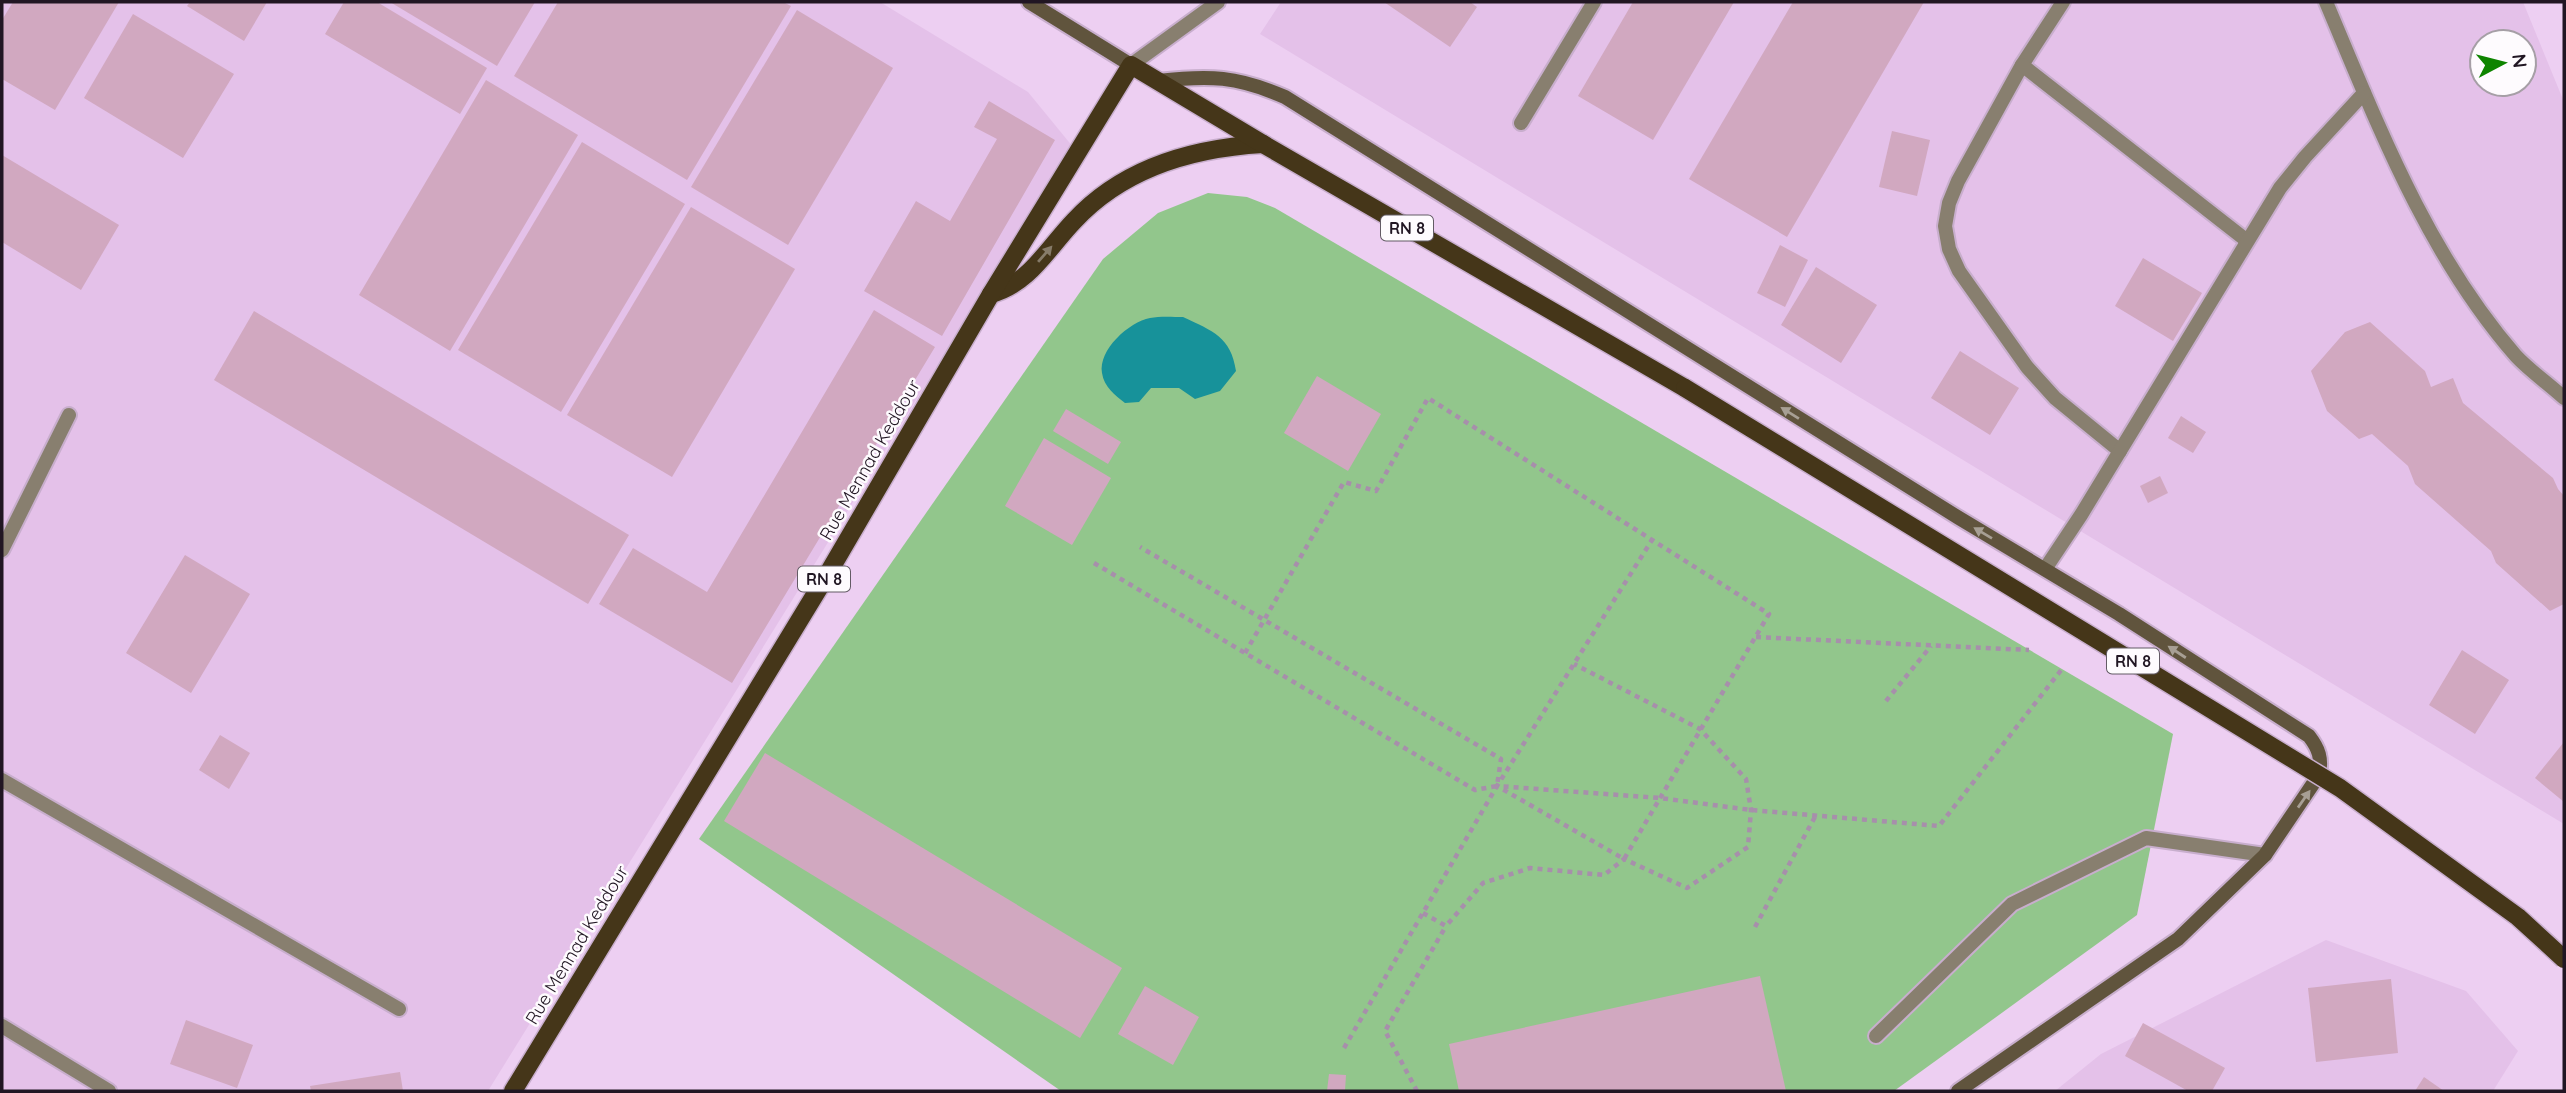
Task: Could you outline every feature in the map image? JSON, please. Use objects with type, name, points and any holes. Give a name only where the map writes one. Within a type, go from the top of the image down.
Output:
[{"type":"main road","points":[[1028,2],[1131,65]]},
{"type":"main road","name":"RN 8","points":[[1131,65],[1685,388],[2340,788],[2518,917],[2564,959]]},
{"type":"main road","name":"Rue Mennad Keddour","points":[[513,1091],[830,570],[991,294],[1131,65]]},
{"type":"main road","points":[[1158,81],[1190,77],[1225,78],[1254,84],[1285,97],[2119,614],[2309,736],[2318,747],[2321,761],[2319,775],[2265,855],[2178,940],[1958,1091]]},
{"type":"main road","points":[[991,294],[1003,291],[1022,279],[1076,218],[1109,190],[1137,174],[1199,151],[1263,144]]},
{"type":"street","points":[[1131,65],[1218,2]]},
{"type":"street","points":[[1521,123],[1594,2]]},
{"type":"street","points":[[2063,2],[2022,65],[1958,181],[1948,203],[1945,226],[1949,249],[1959,271],[2027,368],[2065,407],[2120,451]]},
{"type":"street","points":[[2326,2],[2414,201],[2458,279],[2518,357],[2564,398]]},
{"type":"street","points":[[2022,65],[2246,240]]},
{"type":"street","points":[[2045,569],[2280,187],[2364,93]]},
{"type":"street","points":[[2,550],[69,415]]},
{"type":"street","points":[[2,779],[399,1009]]},
{"type":"street","points":[[1876,1036],[2012,904],[2146,838],[2265,855]]},
{"type":"street","points":[[2,1026],[109,1091]]},
{"type":"path","points":[[1245,653],[1344,482],[1376,491],[1428,398],[1769,614],[1624,859],[1604,875],[1530,868],[1483,884],[1446,926],[1385,1031],[1417,1091]]},
{"type":"path","points":[[1344,1048],[1497,786],[1652,540]]},
{"type":"path","points":[[1140,547],[1501,759],[1497,786]]},
{"type":"path","points":[[1094,563],[1475,790],[1497,786],[1660,798],[1751,810],[1939,827],[2062,669]]},
{"type":"path","points":[[1756,637],[2029,650]]},
{"type":"path","points":[[1886,701],[1932,646]]},
{"type":"path","points":[[1497,786],[1624,859],[1687,888],[1748,847],[1751,810],[1746,779],[1700,729],[1574,664]]},
{"type":"path","points":[[1755,927],[1816,816]]},
{"type":"path","points":[[1423,913],[1446,926]]},
{"type":"shaded area","points":[[2,2],[880,2],[1028,92],[1073,147],[488,1091],[2,1091]]},
{"type":"shaded area","points":[[1281,2],[2523,2],[2534,28],[2468,28],[2468,98],[2538,98],[2538,39],[2564,102],[2564,824],[1260,34]]},
{"type":"shaded area","points":[[1208,193],[1247,197],[1275,208],[2173,734],[2137,915],[1894,1091],[1061,1091],[699,839],[1103,259],[1158,213]]},
{"type":"shaded area","points":[[1158,317],[1183,317],[1219,336],[1230,350],[1236,371],[1220,391],[1195,399],[1179,388],[1151,388],[1139,402],[1125,403],[1110,390],[1103,378],[1102,364],[1110,347],[1125,331],[1142,321]]},
{"type":"shaded area","points":[[2326,940],[2466,991],[2518,1051],[2493,1091],[2055,1091],[2101,1054]]},
{"type":"building","points":[[13,2],[119,2],[55,110],[2,79],[2,20]]},
{"type":"building","points":[[190,2],[267,2],[244,41],[187,6]]},
{"type":"building","points":[[344,2],[377,2],[487,68],[460,114],[325,34]]},
{"type":"building","points":[[390,2],[535,2],[497,66]]},
{"type":"building","points":[[558,2],[783,2],[791,6],[687,180],[514,76]]},
{"type":"building","points":[[1384,2],[1470,2],[1477,7],[1450,47]]},
{"type":"building","points":[[1633,2],[1734,2],[1653,140],[1578,96]]},
{"type":"building","points":[[1793,2],[1924,2],[1787,237],[1689,179]]},
{"type":"building","points":[[797,10],[893,68],[788,245],[691,187]]},
{"type":"building","points":[[133,14],[234,74],[183,158],[84,98]]},
{"type":"building","points":[[486,80],[578,135],[450,351],[359,295]]},
{"type":"building","points":[[989,101],[1055,140],[942,336],[864,291],[916,201],[950,221],[997,139],[974,127]]},
{"type":"building","points":[[1892,131],[1930,140],[1917,196],[1879,187]]},
{"type":"building","points":[[582,142],[685,204],[561,412],[458,350]]},
{"type":"building","points":[[2,155],[119,225],[81,290],[2,242]]},
{"type":"building","points":[[691,207],[795,269],[672,477],[567,415]]},
{"type":"building","points":[[1780,245],[1808,260],[1785,307],[1757,293]]},
{"type":"building","points":[[2143,258],[2202,293],[2173,341],[2115,306]]},
{"type":"building","points":[[1816,267],[1877,305],[1841,363],[1781,325]]},
{"type":"building","points":[[874,310],[935,347],[732,683],[599,604],[633,548],[707,592]]},
{"type":"building","points":[[254,311],[629,535],[588,604],[214,380]]},
{"type":"building","points":[[2370,322],[2425,371],[2431,387],[2453,378],[2463,403],[2553,478],[2564,496],[2564,604],[2550,611],[2496,563],[2491,551],[2415,484],[2408,466],[2372,434],[2359,439],[2327,411],[2311,371],[2345,332]]},
{"type":"building","points":[[1960,351],[2019,388],[1990,435],[1931,398]]},
{"type":"building","points":[[1317,376],[1381,414],[1348,471],[1284,433]]},
{"type":"building","points":[[1066,409],[1121,442],[1108,464],[1053,431]]},
{"type":"building","points":[[2181,416],[2206,432],[2193,453],[2168,438]]},
{"type":"building","points":[[1044,438],[1111,478],[1072,545],[1005,506]]},
{"type":"building","points":[[2160,476],[2168,493],[2148,503],[2140,486]]},
{"type":"building","points":[[185,555],[250,594],[191,693],[126,653]]},
{"type":"building","points":[[2462,650],[2509,680],[2475,734],[2429,705]]},
{"type":"building","points":[[220,735],[250,753],[229,789],[199,770]]},
{"type":"building","points":[[2564,742],[2564,802],[2535,778]]},
{"type":"building","points":[[765,753],[1122,968],[1080,1038],[724,821]]},
{"type":"building","points":[[1760,976],[1786,1091],[1459,1091],[1449,1044]]},
{"type":"building","points":[[2391,979],[2398,1053],[2316,1062],[2308,988]]},
{"type":"building","points":[[1145,986],[1199,1017],[1173,1065],[1118,1034]]},
{"type":"building","points":[[186,1020],[253,1045],[237,1088],[170,1064]]},
{"type":"building","points":[[2143,1023],[2225,1068],[2212,1091],[2188,1091],[2125,1056]]},
{"type":"building","points":[[400,1072],[403,1091],[311,1091],[310,1086]]},
{"type":"building","points":[[1329,1074],[1346,1075],[1345,1091],[1327,1091]]},
{"type":"building","points":[[2424,1077],[2444,1091],[2415,1091]]}]
